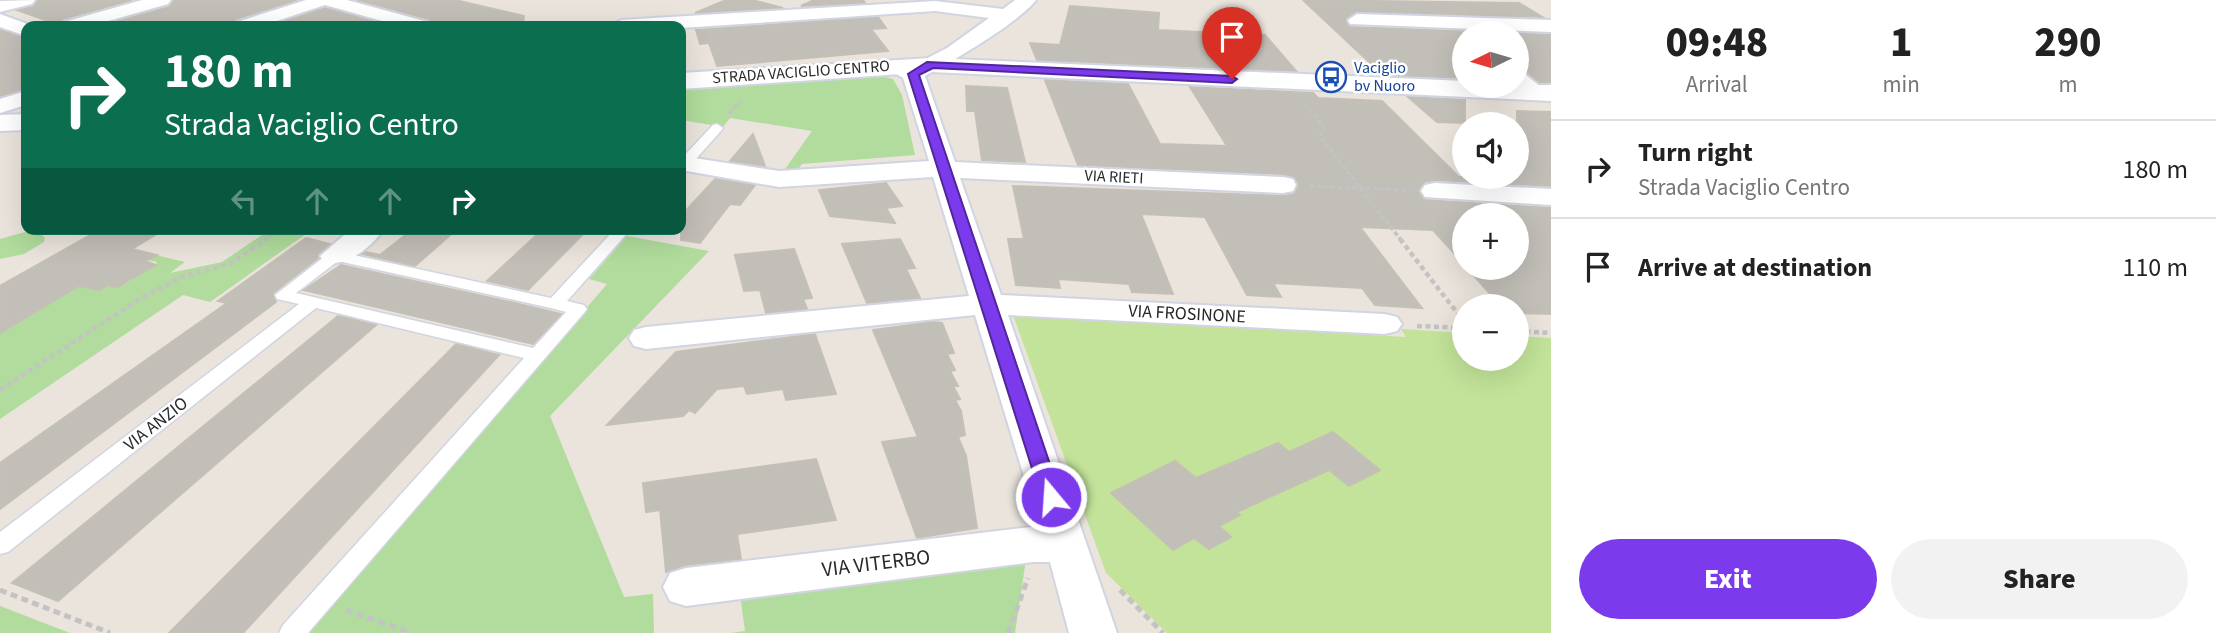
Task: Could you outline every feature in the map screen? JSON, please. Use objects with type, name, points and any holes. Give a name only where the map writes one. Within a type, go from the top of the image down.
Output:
[{"type":"street","points":[[0,7],[26,0]]},
{"type":"street","points":[[88,21],[162,0]]},
{"type":"street","points":[[260,21],[325,0],[403,21]]},
{"type":"street","points":[[643,21],[698,0]]},
{"type":"street","points":[[1027,0],[1009,15],[913,68],[988,304],[1050,544],[1093,633]]},
{"type":"street","points":[[1407,0],[1452,32]]},
{"type":"street","points":[[686,22],[935,6],[1009,15]]},
{"type":"street","points":[[0,20],[21,36]]},
{"type":"street","points":[[1357,20],[1551,26]]},
{"type":"street","name":"STRADA VACIGLIO CENTRO","points":[[686,81],[913,68],[1535,88]]},
{"type":"street","points":[[0,106],[21,100]]},
{"type":"street","points":[[0,123],[21,122]]},
{"type":"street","points":[[686,165],[779,179],[944,170]]},
{"type":"street","name":"VIA RIETI","points":[[944,170],[1283,185]]},
{"type":"street","points":[[1434,191],[1551,197]]},
{"type":"street","points":[[335,256],[362,235]]},
{"type":"street","points":[[646,338],[988,304]]},
{"type":"street","name":"VIA FROSINONE","points":[[988,304],[1385,324]]},
{"type":"street","name":"VIA VITERBO","points":[[686,587],[1050,544]]},
{"type":"lane","points":[[686,162],[717,128]]},
{"type":"lane","points":[[555,304],[618,235]]},
{"type":"lane","points":[[292,633],[578,309],[335,256],[283,295],[537,355]]},
{"type":"lane","name":"VIA ANZIO","points":[[0,545],[313,302]]},
{"type":"path","points":[[1287,82],[1324,128],[1320,136],[1452,306]]},
{"type":"path","points":[[717,128],[751,91]]},
{"type":"path","points":[[1283,185],[1434,191]]},
{"type":"path","points":[[0,390],[143,297],[184,276],[230,264],[272,235]]},
{"type":"path","points":[[1385,324],[1452,327]]},
{"type":"path","points":[[1529,332],[1551,333]]},
{"type":"path","points":[[1007,633],[1033,568],[1050,544]]},
{"type":"path","points":[[0,590],[110,633]]},
{"type":"path","points":[[338,607],[412,633]]},
{"type":"green space","points":[[878,75],[893,79],[902,95],[915,155],[802,164],[795,174],[783,172],[812,131],[730,118],[723,127],[686,121],[686,89]]},
{"type":"green space","points":[[21,233],[42,235],[45,238],[44,242],[24,254],[0,259],[0,239]]},
{"type":"green space","points":[[262,235],[305,235],[210,302],[183,295],[0,419],[0,333],[28,316],[69,283],[99,290],[108,285],[124,285],[156,265],[157,262],[148,260],[155,255],[185,262],[170,273],[222,262]]},
{"type":"green space","points":[[627,236],[709,251],[550,416],[624,597],[653,594],[654,633],[308,633],[607,284],[589,279]]},
{"type":"green space","points":[[1013,315],[1406,337],[1401,329],[1452,332],[1452,371],[1529,371],[1529,337],[1551,338],[1551,633],[1167,633],[1106,573]]},
{"type":"green space","points":[[1026,559],[1015,633],[731,633],[745,631],[740,594]]},
{"type":"green space","points":[[0,606],[70,633],[0,633]]},
{"type":"building","points":[[38,0],[132,0],[61,21],[48,21],[17,10],[33,7]]},
{"type":"building","points":[[174,0],[297,0],[235,21],[118,21],[169,7]]},
{"type":"building","points":[[357,0],[455,0],[524,16],[524,21],[429,19]]},
{"type":"building","points":[[726,0],[752,0],[783,8],[695,13]]},
{"type":"building","points":[[814,0],[863,0],[865,3],[801,6]]},
{"type":"building","points":[[1303,0],[1519,3],[1542,17],[1356,12],[1345,19],[1350,27],[1452,31],[1452,78],[1383,75]]},
{"type":"building","points":[[1070,6],[1159,13],[1158,30],[1265,35],[1296,71],[1037,60],[1030,43],[1060,45]]},
{"type":"building","points":[[325,8],[373,21],[285,21]]},
{"type":"building","points":[[878,17],[886,28],[871,29],[888,51],[717,66],[709,43],[700,44],[696,30]]},
{"type":"building","points":[[0,30],[21,36],[21,90],[0,96]]},
{"type":"building","points":[[1530,34],[1551,35],[1551,82],[1540,83],[1530,75]]},
{"type":"building","points":[[1045,80],[1128,84],[1160,144],[1227,146],[1190,87],[1313,93],[1318,98],[1382,101],[1452,170],[1452,181],[1424,182],[1419,190],[1425,200],[1472,203],[1452,203],[1452,251],[1433,230],[1360,227],[1422,308],[1375,305],[1362,288],[1273,283],[1281,297],[1247,295],[1205,217],[1141,214],[1173,294],[1132,292],[1129,284],[1058,279],[1060,288],[1016,285],[1008,239],[1024,239],[1013,186],[1283,196],[1294,194],[1298,186],[1295,178],[1283,174],[1078,165]]},
{"type":"building","points":[[966,86],[1007,88],[1025,162],[982,160],[975,111],[967,111]]},
{"type":"building","points":[[1408,97],[1465,100],[1465,112],[1452,112],[1452,123],[1437,122]]},
{"type":"building","points":[[1517,111],[1551,112],[1551,186],[1529,185],[1529,112]]},
{"type":"building","points":[[753,134],[765,166],[730,161]]},
{"type":"building","points":[[715,179],[755,185],[740,205],[730,204],[700,243],[681,240],[681,235],[686,235],[686,211]]},
{"type":"building","points":[[886,183],[902,206],[886,208],[895,223],[830,216],[819,190]]},
{"type":"building","points":[[1529,207],[1551,208],[1551,314],[1529,313],[1529,294],[1490,294],[1478,280],[1529,280]]},
{"type":"building","points":[[90,235],[155,235],[132,249],[157,255],[145,261],[156,265],[118,287],[108,285],[99,290],[79,286],[0,333],[0,286]]},
{"type":"building","points":[[405,235],[450,235],[415,266],[363,254],[366,252],[380,255]]},
{"type":"building","points":[[537,235],[582,235],[528,290],[487,281]]},
{"type":"building","points":[[306,238],[330,244],[318,254],[318,258],[273,293],[276,302],[0,509],[0,463],[227,303],[218,301]]},
{"type":"building","points":[[900,239],[915,268],[906,269],[920,298],[867,303],[842,244]]},
{"type":"building","points":[[794,249],[812,298],[803,299],[807,309],[766,313],[760,290],[744,291],[735,255]]},
{"type":"building","points":[[341,265],[561,314],[533,344],[304,290]]},
{"type":"building","points":[[338,316],[376,325],[58,601],[12,583]]},
{"type":"building","points":[[942,323],[954,353],[947,354],[955,370],[950,371],[958,386],[953,386],[960,399],[955,400],[961,411],[965,435],[958,437],[966,456],[977,528],[917,538],[882,442],[918,437],[873,330]]},
{"type":"building","points":[[815,334],[836,394],[786,400],[783,389],[747,394],[744,386],[717,389],[695,413],[689,410],[683,416],[607,425],[676,352]]},
{"type":"building","points":[[456,344],[499,355],[243,633],[169,633]]},
{"type":"building","points":[[1333,432],[1380,470],[1349,486],[1329,470],[1237,512],[1240,515],[1219,526],[1231,537],[1209,549],[1194,538],[1173,550],[1111,493],[1175,461],[1196,478],[1278,443],[1289,452]]},
{"type":"building","points":[[816,459],[836,520],[737,534],[741,559],[686,565],[666,572],[660,510],[646,512],[643,483]]},
{"type":"place","name":"Vaciglio bv Nuoro","points":[[1331,77]]},
{"type":"route","points":[[1051,497],[913,74],[931,65],[1232,79]]}]
